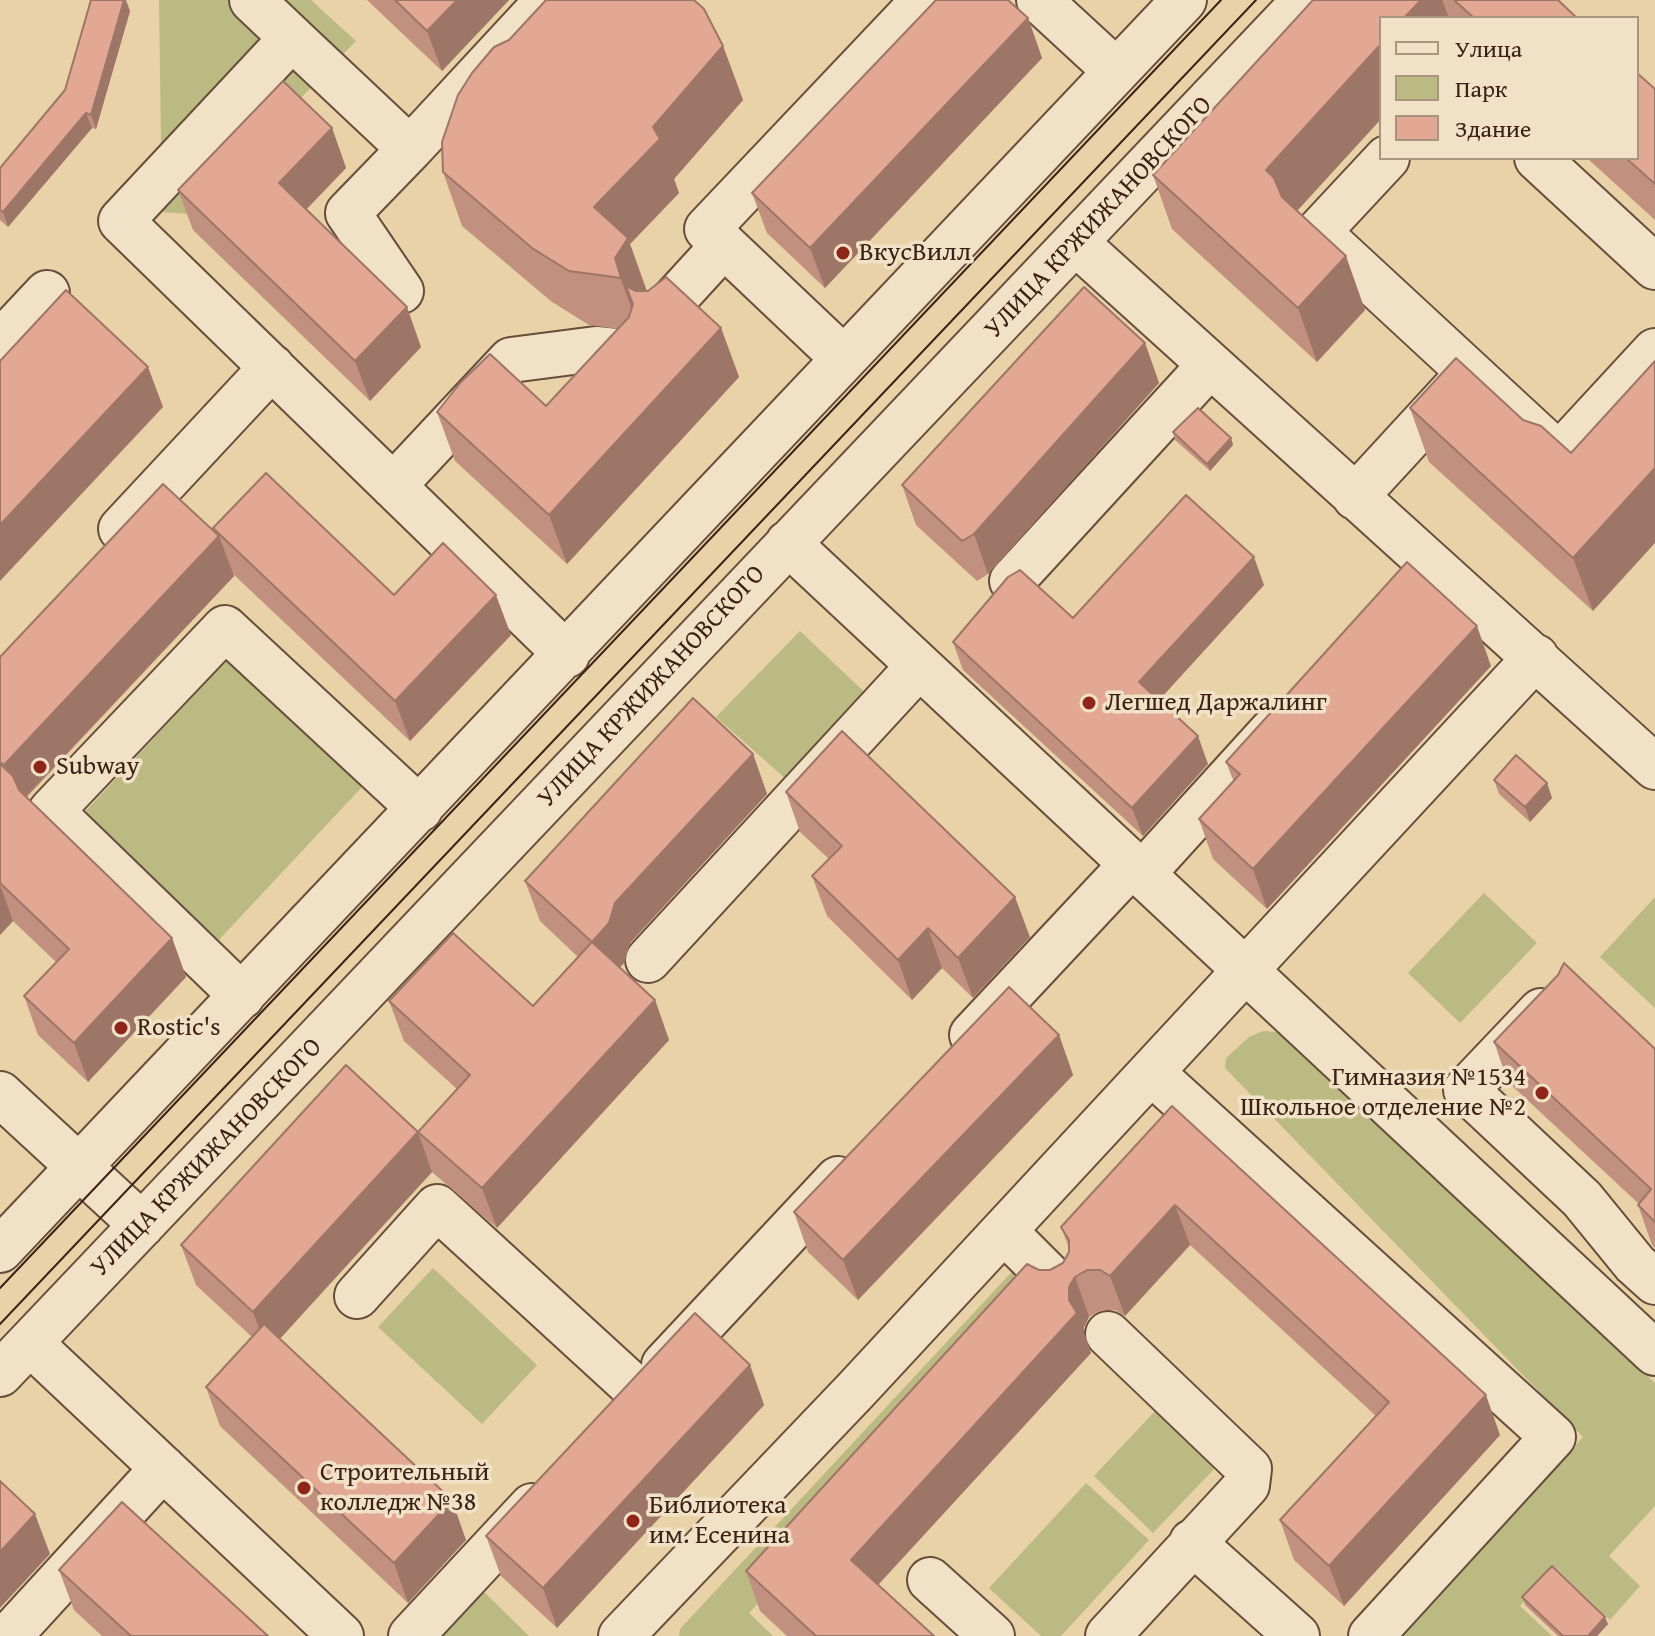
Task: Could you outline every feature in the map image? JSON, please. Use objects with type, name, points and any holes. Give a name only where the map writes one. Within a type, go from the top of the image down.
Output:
[{"type":"street","points":[[252,0],[410,149]]},
{"type":"street","points":[[401,291],[348,213],[548,0]]},
{"type":"street","points":[[842,357],[707,229],[924,0]]},
{"type":"street","points":[[1039,0],[1116,71]]},
{"type":"street","points":[[0,1250],[567,655],[842,357],[1184,0]]},
{"type":"street","name":"УЛИЦА КРЖИЖАНОВСКОГО","points":[[0,1374],[1305,0]]},
{"type":"street","points":[[292,38],[121,221],[567,655]]},
{"type":"street","points":[[1385,160],[1318,232],[1559,455],[1655,351]]},
{"type":"street","points":[[1539,160],[1655,267]]},
{"type":"street","points":[[1076,243],[1426,560],[1536,657],[1649,750]]},
{"type":"street","points":[[659,316],[724,245]]},
{"type":"street","points":[[0,343],[47,293]]},
{"type":"street","points":[[393,486],[511,360],[596,349],[626,352]]},
{"type":"street","points":[[998,596],[1210,365]]},
{"type":"street","points":[[94,559],[272,367]]},
{"type":"street","points":[[1355,497],[1470,373]]},
{"type":"street","points":[[788,543],[1655,1353]]},
{"type":"street","points":[[1395,595],[1426,560]]},
{"type":"street","points":[[242,996],[51,811],[225,628],[420,809]]},
{"type":"street","points":[[648,960],[923,670],[956,641]]},
{"type":"street","points":[[626,1634],[1152,1073],[1536,657]]},
{"type":"street","points":[[943,1066],[1300,700]]},
{"type":"street","points":[[1554,998],[1466,1090],[1582,1199],[1635,1264],[1655,1282]]},
{"type":"street","points":[[1152,1073],[1553,1437],[1371,1636]]},
{"type":"street","points":[[0,1094],[142,1225]]},
{"type":"street","points":[[357,1296],[437,1207],[628,1404],[869,1145]]},
{"type":"street","points":[[1004,1231],[1059,1286]]},
{"type":"street","points":[[1108,1334],[1249,1469],[1247,1485],[1108,1636]]},
{"type":"street","points":[[30,1343],[341,1636]]},
{"type":"street","points":[[33,1628],[163,1468]]},
{"type":"street","points":[[411,1636],[563,1474]]},
{"type":"street","points":[[1192,1542],[1297,1636]]},
{"type":"street","points":[[930,1580],[992,1636]]},
{"type":"green space","points":[[159,0],[311,0],[356,41],[189,214],[162,212]]},
{"type":"green space","points":[[800,631],[876,703],[795,787],[716,717]]},
{"type":"green space","points":[[227,660],[362,787],[216,943],[81,816]]},
{"type":"green space","points":[[1484,893],[1537,943],[1460,1023],[1408,973]]},
{"type":"green space","points":[[1655,897],[1655,1008],[1600,957]]},
{"type":"green space","points":[[1263,1031],[1278,1032],[1655,1383],[1655,1506],[1609,1556],[1640,1586],[1610,1620],[1554,1566],[1520,1606],[1552,1636],[1399,1636],[1583,1437],[1225,1068],[1226,1058],[1249,1037]]},
{"type":"green space","points":[[1020,1263],[1045,1290],[749,1613],[773,1636],[679,1636],[680,1629]]},
{"type":"green space","points":[[433,1268],[537,1365],[482,1424],[378,1327]]},
{"type":"green space","points":[[1156,1410],[1216,1467],[1153,1533],[1094,1476]]},
{"type":"green space","points":[[1086,1483],[1149,1540],[1061,1636],[1041,1636],[989,1588]]},
{"type":"green space","points":[[474,1582],[529,1636],[422,1636]]},
{"type":"building","points":[[91,0],[124,0],[91,115],[86,113],[3,212],[0,210],[0,168],[65,90]]},
{"type":"building","points":[[395,0],[457,0],[427,31]]},
{"type":"building","points":[[546,0],[694,0],[704,9],[723,46],[653,127],[660,139],[594,207],[628,238],[615,258],[621,278],[569,271],[532,248],[443,172],[442,142],[458,95],[494,47],[509,40]]},
{"type":"building","points":[[936,0],[1008,0],[1028,18],[810,248],[752,193]]},
{"type":"building","points":[[1313,0],[1421,0],[1406,16],[1379,16],[1379,46],[1266,170],[1274,178],[1282,197],[1346,256],[1298,308],[1153,175]]},
{"type":"building","points":[[1454,0],[1558,0],[1575,16],[1472,16]]},
{"type":"building","points":[[1639,75],[1655,89],[1655,184],[1628,160],[1639,160]]},
{"type":"building","points":[[283,81],[332,128],[279,183],[407,307],[355,361],[178,190]]},
{"type":"building","points":[[666,277],[721,328],[549,515],[437,412],[461,382],[490,354],[546,406],[629,317],[633,304],[626,286],[636,291],[648,291]]},
{"type":"building","points":[[1084,287],[1145,343],[974,534],[962,541],[902,485]]},
{"type":"building","points":[[66,290],[148,367],[0,525],[0,361]]},
{"type":"building","points":[[1456,358],[1523,420],[1541,426],[1571,453],[1655,361],[1655,468],[1573,558],[1410,408]]},
{"type":"building","points":[[1198,408],[1231,438],[1207,464],[1173,432]]},
{"type":"building","points":[[266,473],[394,595],[443,543],[496,595],[395,701],[213,528]]},
{"type":"building","points":[[163,484],[219,536],[4,765],[0,762],[0,657]]},
{"type":"building","points":[[1186,495],[1254,557],[1139,682],[1198,736],[1132,808],[953,642],[1008,577],[1020,570],[1073,618]]},
{"type":"building","points":[[1407,562],[1477,626],[1253,869],[1199,819],[1240,774],[1226,762]]},
{"type":"building","points":[[693,698],[753,754],[615,903],[609,923],[592,942],[525,881]]},
{"type":"building","points":[[842,731],[1015,897],[958,958],[928,928],[898,960],[812,876],[842,846],[786,792]]},
{"type":"building","points":[[1516,755],[1547,783],[1525,807],[1494,780]]},
{"type":"building","points":[[0,764],[13,776],[19,790],[172,938],[74,1043],[24,996],[69,949],[0,883]]},
{"type":"building","points":[[453,933],[533,1006],[592,942],[655,1000],[482,1188],[418,1132],[470,1075],[389,1001]]},
{"type":"building","points":[[1564,963],[1655,1049],[1655,1222],[1638,1205],[1651,1189],[1494,1042],[1558,975]]},
{"type":"building","points":[[1009,987],[1059,1035],[843,1260],[794,1212]]},
{"type":"building","points":[[346,1065],[418,1132],[253,1312],[181,1245]]},
{"type":"building","points":[[1172,1106],[1486,1395],[1329,1566],[1280,1520],[1389,1402],[1175,1205],[1110,1276],[1100,1270],[1087,1270],[1075,1277],[1069,1287],[1069,1300],[1077,1313],[851,1560],[934,1636],[816,1636],[746,1571],[1027,1264],[1039,1270],[1050,1270],[1063,1263],[1069,1252],[1069,1240],[1061,1227]]},
{"type":"building","points":[[695,1313],[750,1365],[543,1588],[486,1536]]},
{"type":"building","points":[[264,1324],[452,1500],[394,1563],[206,1387]]},
{"type":"building","points":[[0,1481],[35,1514],[0,1552]]},
{"type":"building","points":[[122,1502],[268,1636],[131,1636],[59,1570]]},
{"type":"building","points":[[1552,1566],[1605,1617],[1588,1636],[1563,1636],[1522,1597]]},
{"type":"tram line","points":[[0,1288],[1221,0]]},
{"type":"tram line","points":[[0,1324],[1256,0]]},
{"type":"place","name":"ВкусВилл","points":[[843,253]]},
{"type":"place","name":"Легшед Даржалинг","points":[[1089,703]]},
{"type":"place","name":"Subway","points":[[40,767]]},
{"type":"place","name":"Rostic's","points":[[121,1028]]},
{"type":"place","name":"Гимназия №1534 Школьное отделение №2","points":[[1542,1093]]},
{"type":"place","name":"Строительный колледж №38","points":[[304,1488]]},
{"type":"place","name":"Библиотека им. Есенина","points":[[633,1521]]}]
